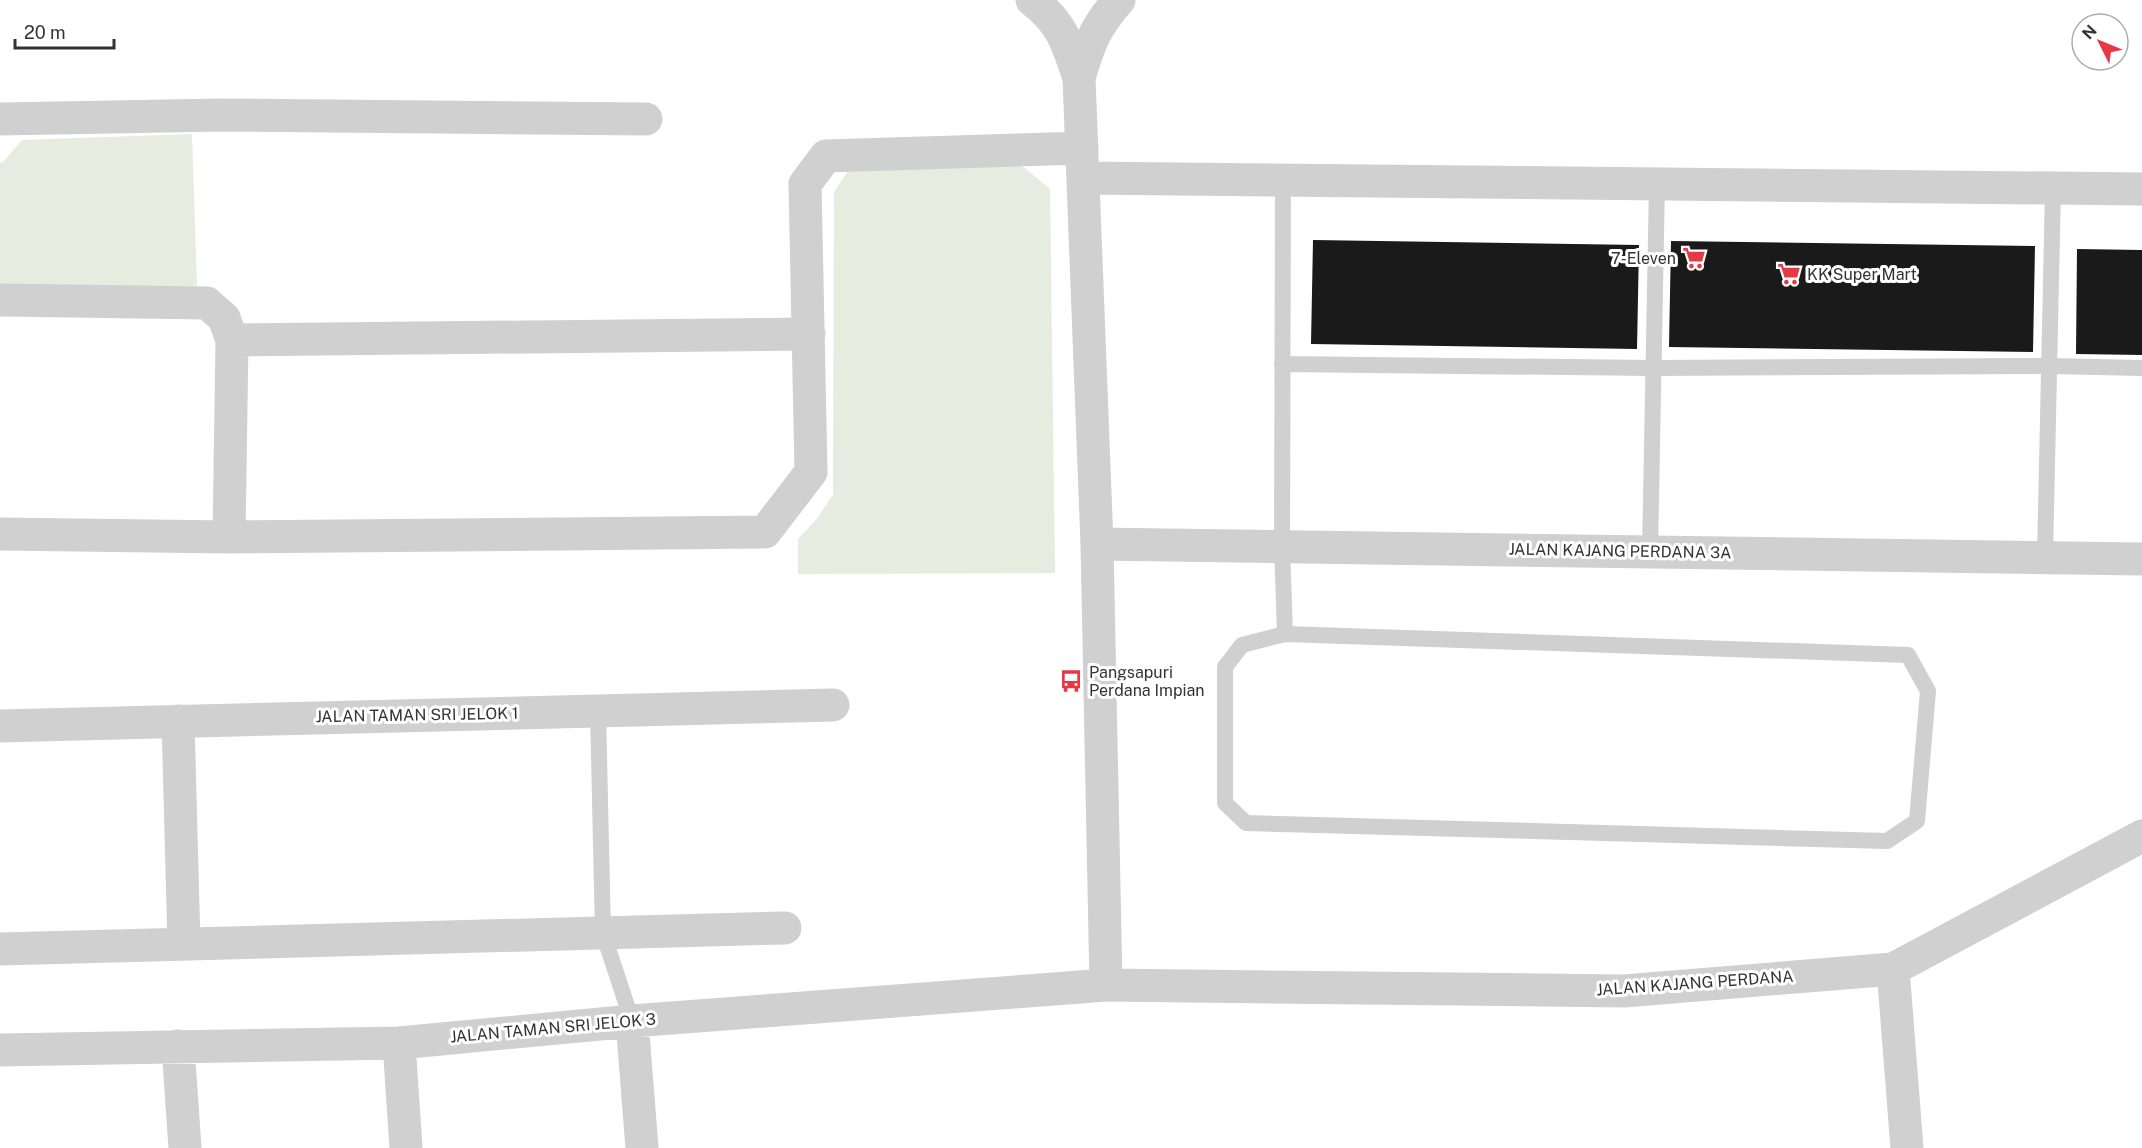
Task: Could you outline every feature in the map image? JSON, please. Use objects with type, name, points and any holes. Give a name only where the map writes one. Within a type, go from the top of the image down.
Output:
[{"type":"street","points":[[1032,0],[1046,11],[1065,37],[1079,78],[1097,544],[1106,985]]},
{"type":"street","points":[[1079,78],[1088,45],[1105,16],[1119,0]]},
{"type":"street","points":[[0,119],[234,115],[646,119]]},
{"type":"street","points":[[0,534],[229,537],[765,532],[811,472],[805,184],[826,156],[1083,163],[1283,180],[2142,189]]},
{"type":"street","points":[[0,300],[207,303],[224,318],[232,340],[229,537]]},
{"type":"street","points":[[232,340],[809,333]]},
{"type":"street","name":"JALAN KAJANG PERDANA 3A","points":[[1097,544],[2142,559]]},
{"type":"street","name":"JALAN TAMAN SRI JELOK 1","points":[[0,726],[833,705]]},
{"type":"street","points":[[178,721],[184,944]]},
{"type":"street","name":"JALAN KAJANG PERDANA","points":[[1106,985],[1624,991],[1893,969],[2142,836]]},
{"type":"street","points":[[0,949],[785,928]]},
{"type":"street","points":[[1893,969],[1907,1148]]},
{"type":"street","name":"JALAN TAMAN SRI JELOK 3","points":[[0,1050],[399,1043],[632,1021],[1106,985]]},
{"type":"street","points":[[632,1021],[642,1148]]},
{"type":"street","points":[[399,1043],[406,1148]]},
{"type":"street","points":[[178,1046],[185,1148]]},
{"type":"lane","points":[[1283,180],[1282,546],[1285,634]]},
{"type":"lane","points":[[1650,552],[1657,184]]},
{"type":"lane","points":[[2045,557],[2053,188]]},
{"type":"lane","points":[[1282,364],[1653,368],[2049,366],[2142,368]]},
{"type":"lane","points":[[1285,634],[1908,655],[1928,691],[1917,820],[1887,841],[1246,823],[1225,803],[1225,667],[1242,645],[1285,634]]},
{"type":"lane","points":[[598,711],[603,933],[632,1021]]},
{"type":"shaded area","points":[[192,134],[197,286],[0,289],[0,163],[22,140]]},
{"type":"shaded area","points":[[1015,160],[1050,189],[1055,573],[798,574],[798,539],[815,521],[833,495],[834,192],[850,168]]},
{"type":"building","points":[[1313,240],[1639,245],[1637,349],[1311,344]]},
{"type":"building","points":[[1671,241],[2035,246],[2033,352],[1669,347]]},
{"type":"building","points":[[2077,249],[2142,250],[2142,355],[2076,354]]},
{"type":"place","name":"7-Eleven","points":[[1694,258]]},
{"type":"place","name":"KK Super Mart","points":[[1789,274]]},
{"type":"place","name":"Pangsapuri Perdana Impian","points":[[1071,681]]}]
